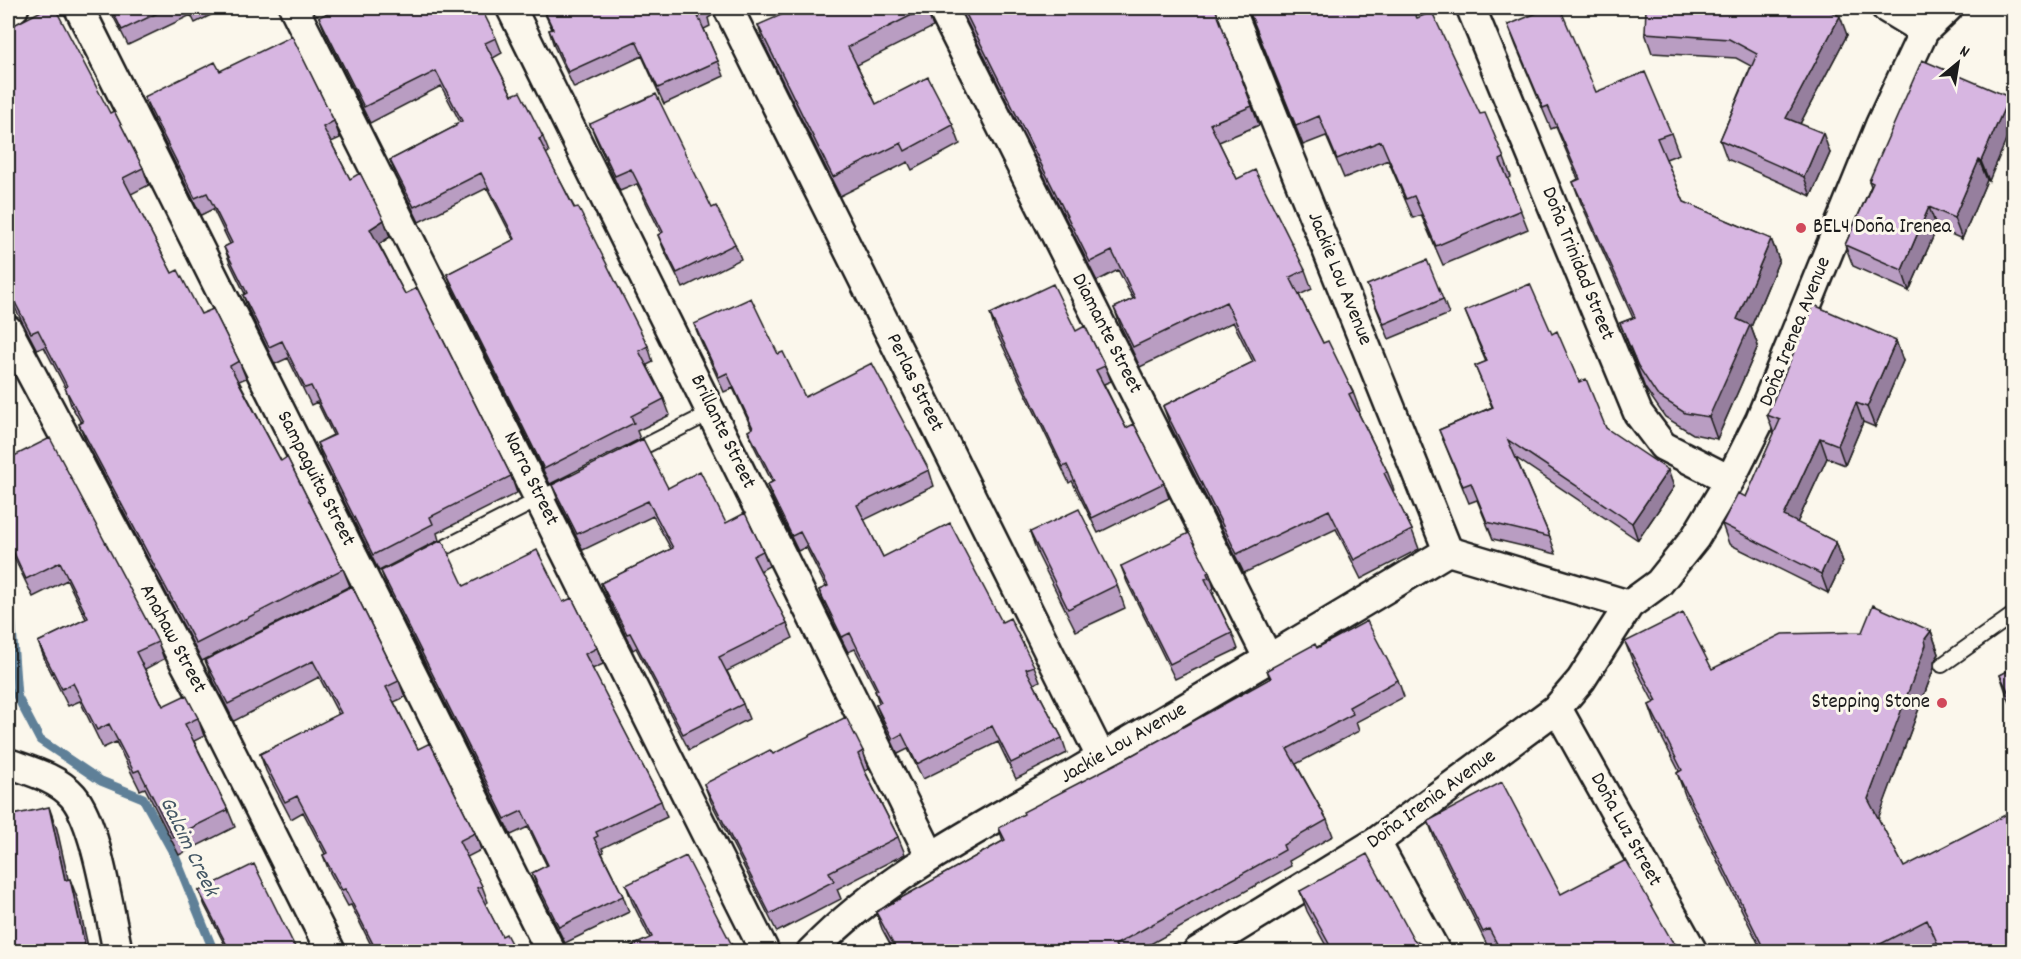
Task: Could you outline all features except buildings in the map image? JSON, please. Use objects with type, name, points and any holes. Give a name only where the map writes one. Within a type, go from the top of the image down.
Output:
[{"type":"street","points":[[8,12],[14,8]]},
{"type":"street","name":"Sampaguita Street","points":[[79,8],[551,951]]},
{"type":"street","name":"Narra Street","points":[[294,8],[765,951]]},
{"type":"street","name":"Brillante Street","points":[[511,8],[931,857]]},
{"type":"street","name":"Perlas Street","points":[[728,8],[1101,758]]},
{"type":"street","name":"Diamante Street","points":[[942,8],[1269,660]]},
{"type":"street","name":"Jackie Lou Avenue","points":[[811,951],[867,900],[931,857],[1269,660],[1448,551],[1230,8]]},
{"type":"street","name":"Doña Trinidad Street","points":[[1473,8],[1638,413],[1663,446],[1730,480]]},
{"type":"street","points":[[1886,8],[1924,31]]},
{"type":"street","name":"Doña Irenea Avenue","points":[[1629,605],[1659,583],[1688,547],[1730,480],[1760,420],[1880,125],[1924,31],[1948,8]]},
{"type":"street","name":"Anahaw Street","points":[[8,330],[197,674],[330,951]]},
{"type":"street","points":[[1448,551],[1629,605]]},
{"type":"street","name":"Doña Irenia Avenue","points":[[1197,951],[1376,842],[1557,708],[1581,680],[1629,605]]},
{"type":"street","name":"Doña Luz Street","points":[[1557,708],[1693,951]]},
{"type":"street","points":[[8,763],[46,777],[72,795],[88,819],[118,951]]},
{"type":"street","points":[[1376,842],[1436,951]]},
{"type":"lane","points":[[621,458],[712,412]]},
{"type":"lane","points":[[419,561],[580,479]]},
{"type":"lane","points":[[1942,665],[2012,615]]},
{"type":"waterway","name":"Galcim Creek","points":[[8,572],[17,696],[40,740],[101,781],[143,798],[175,856],[214,952]]},
{"type":"place","name":"BEL4 Doña Irenea","points":[[1801,228]]},
{"type":"place","name":"Stepping Stone","points":[[1942,703]]}]
